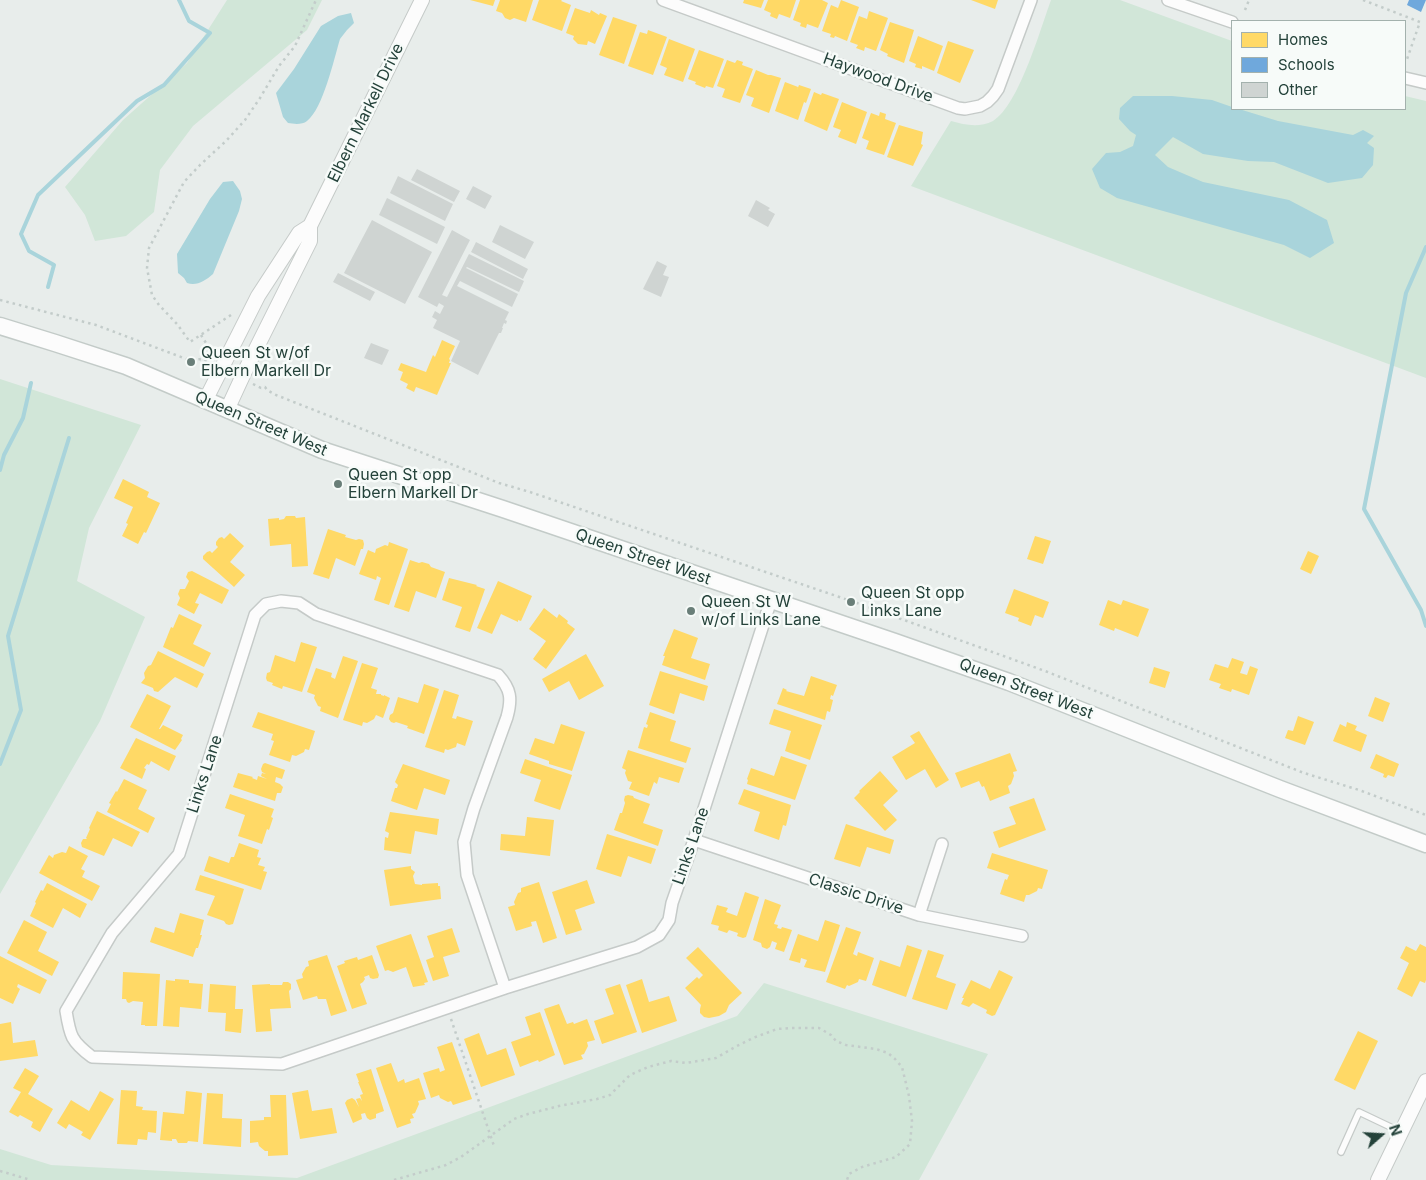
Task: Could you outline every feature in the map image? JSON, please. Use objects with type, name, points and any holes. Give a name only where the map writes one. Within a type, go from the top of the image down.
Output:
[{"type":"main road","name":"Queen Street West","points":[[5,328],[126,366],[322,450],[494,506],[1009,682],[1280,789],[1426,844]]},
{"type":"street","name":"Elbern Markell Drive","points":[[227,410],[310,241],[310,226],[422,0]]},
{"type":"street","name":"Haywood Drive","points":[[663,0],[965,109],[988,102],[998,89],[1031,0]]},
{"type":"street","points":[[1168,0],[1231,22]]},
{"type":"street","points":[[1406,78],[1426,83]]},
{"type":"street","name":"Elbern Markell Drive","points":[[206,401],[258,296],[299,233],[310,226]]},
{"type":"street","name":"Links Lane","points":[[505,988],[467,875],[464,842],[474,808],[509,710],[511,702],[506,684],[498,674],[316,614],[299,603],[281,601],[266,604],[255,615],[179,854],[112,933],[66,1011],[70,1035],[80,1048],[92,1056],[282,1064],[505,988],[637,947],[659,935],[669,920],[672,903],[771,600]]},
{"type":"street","name":"Classic Drive","points":[[694,840],[919,915],[1022,936]]},
{"type":"street","points":[[919,915],[942,844]]},
{"type":"street","points":[[1378,1180],[1426,1081]]},
{"type":"lane","points":[[1342,1152],[1359,1112],[1402,1132]]},
{"type":"path","points":[[231,315],[190,342],[152,295],[146,268],[149,248],[184,182],[245,120],[260,98],[278,66],[294,46],[316,0]]},
{"type":"path","points":[[1245,10],[1249,0]]},
{"type":"path","points":[[1363,0],[1420,22],[1406,62]]},
{"type":"path","points":[[0,300],[106,328],[189,360],[203,359],[206,361]]},
{"type":"path","points":[[201,335],[211,351]]},
{"type":"path","points":[[261,388],[265,387],[271,393],[499,482],[857,603],[1045,671],[1304,773],[1426,814]]},
{"type":"path","points":[[447,1008],[494,1146]]},
{"type":"path","points":[[394,1180],[446,1165],[462,1158],[514,1119],[559,1106],[610,1095],[630,1075],[648,1067],[671,1061],[686,1062],[716,1058],[737,1046],[771,1031],[813,1027],[819,1028],[846,1045],[876,1049],[888,1053],[902,1067],[912,1121],[910,1144],[896,1157],[862,1167],[849,1174],[847,1180]]},
{"type":"path","points":[[0,1171],[31,1180]]},
{"type":"green space","points":[[227,0],[322,0],[307,30],[193,126],[160,170],[154,212],[126,236],[95,241],[85,215],[65,187],[123,120],[187,63]]},
{"type":"green space","points":[[1051,0],[1120,0],[1231,41],[1231,110],[1406,110],[1406,96],[1426,101],[1426,378],[911,186],[951,121],[967,125],[982,125],[993,121],[1003,112],[1020,84]]},
{"type":"green space","points":[[0,379],[141,425],[89,528],[77,581],[145,617],[100,721],[0,894]]},
{"type":"green space","points":[[764,983],[988,1054],[919,1180],[0,1180],[0,1149],[51,1165],[297,1178],[737,1016]]},
{"type":"water","points":[[351,13],[354,23],[340,39],[323,95],[313,115],[305,122],[298,124],[288,123],[283,117],[276,93],[294,69],[321,26],[338,16]]},
{"type":"water","points":[[1133,96],[1172,96],[1212,100],[1231,107],[1231,110],[1242,110],[1278,121],[1353,135],[1363,130],[1374,136],[1367,143],[1374,148],[1373,165],[1362,178],[1328,183],[1274,162],[1248,161],[1203,154],[1173,137],[1155,155],[1168,167],[1203,182],[1289,200],[1327,220],[1334,243],[1310,258],[1284,245],[1117,198],[1100,188],[1092,169],[1106,153],[1120,152],[1133,146],[1136,135],[1119,119],[1120,108]]},
{"type":"water","points":[[233,181],[240,191],[242,199],[239,211],[213,274],[201,282],[187,283],[178,273],[177,254],[210,199],[223,182]]},
{"type":"building: Homes","points":[[470,0],[495,0],[493,6]]},
{"type":"building: Homes","points":[[500,0],[533,0],[526,22],[514,18],[510,20],[505,18],[502,13],[496,11]]},
{"type":"building: Homes","points":[[539,0],[562,0],[571,5],[562,31],[532,20]]},
{"type":"building: Homes","points":[[744,0],[764,0],[761,8],[743,3]]},
{"type":"building: Homes","points":[[768,0],[796,0],[790,18],[779,14],[777,19],[770,16],[771,13],[764,10]]},
{"type":"building: Homes","points":[[800,0],[822,0],[828,3],[818,28],[807,24],[806,28],[800,26],[801,23],[793,20]]},
{"type":"building: Homes","points":[[841,0],[859,7],[847,41],[835,36],[834,38],[830,37],[831,34],[822,31],[831,5],[838,8]]},
{"type":"building: Homes","points":[[971,0],[998,0],[995,9]]},
{"type":"building: Homes","points":[[575,8],[590,13],[591,10],[599,15],[600,13],[607,16],[595,44],[588,41],[587,45],[578,44],[573,39],[574,36],[566,33]]},
{"type":"building: Homes","points":[[869,11],[888,18],[876,51],[865,47],[864,51],[856,48],[858,45],[850,42],[859,16],[867,19]]},
{"type":"building: Homes","points":[[613,17],[637,25],[624,64],[599,55]]},
{"type":"building: Homes","points":[[890,22],[914,30],[904,63],[887,56],[888,54],[880,50]]},
{"type":"building: Homes","points":[[648,30],[667,37],[653,75],[628,66],[640,32],[647,34]]},
{"type":"building: Homes","points":[[918,36],[943,46],[934,71],[922,66],[922,69],[915,67],[916,64],[909,61]]},
{"type":"building: Homes","points":[[669,39],[695,49],[683,82],[664,75],[667,68],[660,65]]},
{"type":"building: Homes","points":[[948,41],[974,50],[960,83],[937,73]]},
{"type":"building: Homes","points":[[699,50],[724,59],[713,88],[706,86],[705,88],[688,79]]},
{"type":"building: Homes","points":[[727,60],[735,63],[737,60],[743,62],[742,65],[753,69],[740,103],[722,97],[725,89],[717,86]]},
{"type":"building: Homes","points":[[756,70],[781,78],[769,113],[751,106],[754,98],[746,95]]},
{"type":"building: Homes","points":[[785,82],[798,87],[797,90],[799,85],[811,89],[798,120],[775,111]]},
{"type":"building: Homes","points":[[814,92],[839,99],[827,131],[804,121]]},
{"type":"building: Homes","points":[[842,102],[867,112],[856,144],[838,137],[841,130],[833,127]]},
{"type":"building: Homes","points":[[880,112],[886,114],[885,119],[896,123],[884,155],[866,149],[869,141],[862,138],[871,113],[879,116]]},
{"type":"building: Homes","points":[[899,125],[923,132],[921,144],[923,145],[913,166],[887,157]]},
{"type":"building: Homes","points":[[442,340],[455,346],[449,359],[449,363],[451,363],[437,395],[416,387],[414,392],[406,388],[408,384],[400,380],[403,372],[398,370],[401,363],[426,372]]},
{"type":"building: Homes","points":[[123,479],[149,492],[147,497],[160,503],[146,533],[144,532],[138,544],[122,536],[133,507],[114,498]]},
{"type":"building: Homes","points":[[286,516],[305,517],[308,566],[292,567],[291,544],[270,546],[268,519],[279,518],[279,520],[284,519]]},
{"type":"building: Homes","points":[[328,529],[346,535],[345,537],[363,540],[364,544],[355,566],[336,558],[329,579],[313,574]]},
{"type":"building: Homes","points":[[230,533],[244,546],[230,562],[245,575],[234,587],[203,559],[207,552],[210,551],[212,553],[218,547],[216,542],[219,538],[222,537],[224,539]]},
{"type":"building: Homes","points":[[1035,536],[1051,541],[1043,564],[1027,559]]},
{"type":"building: Homes","points":[[389,542],[408,549],[389,605],[374,600],[381,578],[377,576],[376,580],[359,574],[368,550],[375,553],[376,549],[385,545],[388,546]]},
{"type":"building: Homes","points":[[1308,551],[1319,556],[1311,574],[1300,569]]},
{"type":"building: Homes","points":[[410,560],[429,564],[431,567],[445,572],[436,598],[416,591],[409,612],[394,607]]},
{"type":"building: Homes","points":[[192,571],[229,590],[222,604],[200,593],[195,603],[199,604],[194,614],[177,605],[180,598],[178,594],[180,589],[185,589],[189,581],[186,577],[188,572]]},
{"type":"building: Homes","points":[[449,578],[485,589],[470,632],[455,627],[462,607],[442,600]]},
{"type":"building: Homes","points":[[498,581],[532,596],[521,621],[518,620],[518,622],[501,614],[492,634],[477,628]]},
{"type":"building: Homes","points":[[1014,589],[1049,602],[1043,618],[1035,615],[1031,626],[1018,621],[1019,618],[1005,613]]},
{"type":"building: Homes","points":[[1108,600],[1121,605],[1123,600],[1149,609],[1138,637],[1115,628],[1114,631],[1099,625]]},
{"type":"building: Homes","points":[[544,608],[557,618],[559,614],[575,629],[546,669],[533,659],[546,641],[529,629]]},
{"type":"building: Homes","points":[[179,614],[202,625],[193,644],[211,653],[204,667],[163,647],[171,627],[173,628]]},
{"type":"building: Homes","points":[[674,629],[698,638],[691,658],[710,664],[705,680],[662,665],[665,656],[663,656]]},
{"type":"building: Homes","points":[[301,642],[317,647],[302,692],[283,686],[282,689],[272,685],[273,683],[267,681],[266,678],[267,673],[270,672],[275,655],[295,662]]},
{"type":"building: Homes","points":[[158,651],[204,674],[197,688],[175,677],[158,692],[141,683],[145,678],[144,673],[148,666],[151,665]]},
{"type":"building: Homes","points":[[586,654],[604,686],[579,700],[569,681],[549,692],[542,679]]},
{"type":"building: Homes","points":[[343,656],[358,661],[338,718],[320,711],[321,707],[318,706],[314,698],[315,695],[307,692],[316,668],[332,673],[331,677],[335,679]]},
{"type":"building: Homes","points":[[1232,658],[1244,662],[1240,673],[1247,675],[1250,666],[1258,669],[1249,695],[1232,689],[1231,692],[1219,688],[1221,684],[1209,680],[1215,664],[1228,668]]},
{"type":"building: Homes","points":[[362,663],[378,668],[371,688],[377,690],[376,694],[390,698],[383,718],[376,715],[374,719],[367,723],[363,722],[362,726],[343,720]]},
{"type":"building: Homes","points":[[1154,667],[1170,672],[1165,688],[1149,683]]},
{"type":"building: Homes","points":[[660,671],[708,686],[704,701],[680,693],[674,714],[649,705]]},
{"type":"building: Homes","points":[[811,676],[837,685],[833,696],[831,695],[830,699],[833,700],[830,712],[827,711],[825,720],[777,704],[783,688],[786,691],[804,696]]},
{"type":"building: Homes","points":[[424,684],[439,689],[424,734],[407,728],[408,726],[391,722],[389,719],[390,715],[393,713],[398,697],[418,703]]},
{"type":"building: Homes","points":[[444,690],[459,695],[452,718],[456,719],[457,716],[473,721],[465,746],[457,743],[456,747],[448,750],[445,749],[444,753],[425,747]]},
{"type":"building: Homes","points":[[147,694],[171,706],[159,729],[163,725],[183,735],[175,750],[130,727]]},
{"type":"building: Homes","points":[[1375,697],[1390,703],[1383,722],[1368,716]]},
{"type":"building: Homes","points":[[774,709],[822,725],[810,760],[785,751],[791,731],[769,724]]},
{"type":"building: Homes","points":[[258,712],[315,731],[309,750],[305,749],[304,752],[296,756],[292,755],[290,762],[269,755],[274,741],[271,740],[273,734],[252,727]]},
{"type":"building: Homes","points":[[650,712],[676,721],[670,741],[691,748],[686,763],[638,748],[644,727],[647,728],[648,725],[646,724]]},
{"type":"building: Homes","points":[[1298,716],[1314,722],[1305,745],[1285,738],[1288,730],[1293,731]]},
{"type":"building: Homes","points":[[1347,722],[1357,726],[1355,730],[1367,735],[1361,752],[1333,741],[1340,724],[1346,727]]},
{"type":"building: Homes","points":[[561,724],[585,732],[572,771],[549,764],[549,761],[529,754],[535,738],[554,744]]},
{"type":"building: Homes","points":[[919,731],[949,780],[936,788],[925,769],[906,780],[892,757],[915,743],[910,736]]},
{"type":"building: Homes","points":[[136,738],[176,756],[169,771],[151,761],[144,768],[146,769],[142,779],[120,768]]},
{"type":"building: Homes","points":[[628,750],[684,768],[679,783],[659,777],[657,784],[654,782],[649,796],[629,789],[632,782],[628,781],[625,773],[626,770],[622,768]]},
{"type":"building: Homes","points":[[1010,753],[1017,771],[1013,772],[1014,776],[1011,784],[1008,786],[1010,793],[990,801],[984,786],[982,787],[979,781],[961,788],[955,773]]},
{"type":"building: Homes","points":[[1376,754],[1399,764],[1394,777],[1388,775],[1386,778],[1383,777],[1384,774],[1370,768]]},
{"type":"building: Homes","points":[[781,756],[807,765],[795,800],[747,784],[751,768],[774,776]]},
{"type":"building: Homes","points":[[525,759],[572,775],[560,810],[534,801],[541,780],[520,773]]},
{"type":"building: Homes","points":[[265,763],[285,770],[282,779],[276,777],[275,782],[283,787],[281,793],[277,793],[275,801],[233,787],[238,773],[257,780],[258,776],[267,779],[261,776],[262,773],[266,774],[261,769]]},
{"type":"building: Homes","points":[[403,764],[450,780],[445,795],[424,788],[417,810],[391,801],[395,788],[398,785],[395,782]]},
{"type":"building: Homes","points":[[880,771],[898,791],[883,805],[897,820],[885,831],[854,798]]},
{"type":"building: Homes","points":[[124,779],[147,790],[138,809],[155,818],[148,833],[107,812],[111,804],[109,803]]},
{"type":"building: Homes","points":[[744,789],[791,805],[786,826],[783,825],[779,840],[754,831],[760,812],[738,804]]},
{"type":"building: Homes","points":[[230,794],[274,809],[269,830],[267,829],[262,844],[238,836],[245,815],[225,808]]},
{"type":"building: Homes","points":[[628,795],[650,804],[643,823],[663,830],[658,846],[614,830],[620,813],[622,813],[625,796]]},
{"type":"building: Homes","points":[[1034,798],[1046,830],[999,848],[993,832],[1016,824],[1009,807]]},
{"type":"building: Homes","points":[[97,811],[140,832],[132,847],[113,838],[104,856],[82,847],[81,843],[83,839],[87,839],[89,828]]},
{"type":"building: Homes","points":[[390,812],[439,819],[437,835],[415,831],[411,854],[384,850],[385,837],[388,838],[389,833],[385,831]]},
{"type":"building: Homes","points":[[527,817],[554,820],[550,856],[500,850],[501,834],[525,836]]},
{"type":"building: Homes","points":[[846,824],[894,840],[890,854],[867,847],[860,867],[834,859]]},
{"type":"building: Homes","points":[[607,834],[656,849],[651,864],[628,856],[621,877],[596,869]]},
{"type":"building: Homes","points":[[239,843],[259,850],[257,857],[261,858],[258,865],[265,867],[263,871],[267,872],[261,890],[204,871],[209,856],[229,863],[231,857],[234,857]]},
{"type":"building: Homes","points":[[69,846],[88,856],[81,869],[85,871],[82,877],[100,886],[92,901],[39,873],[49,855],[53,858],[54,855],[62,852],[66,853]]},
{"type":"building: Homes","points":[[992,853],[1048,870],[1042,889],[1038,888],[1037,891],[1026,895],[1024,902],[1000,894],[1005,879],[1007,880],[1009,875],[987,868]]},
{"type":"building: Homes","points":[[411,866],[411,869],[415,872],[413,876],[415,884],[438,883],[441,899],[390,906],[384,870]]},
{"type":"building: Homes","points":[[200,875],[244,889],[233,924],[226,924],[224,921],[207,915],[215,896],[195,890]]},
{"type":"building: Homes","points":[[587,880],[595,903],[575,910],[582,930],[566,935],[552,892]]},
{"type":"building: Homes","points":[[539,882],[557,938],[543,943],[536,921],[531,922],[532,926],[516,931],[508,907],[515,905],[514,902],[518,893],[521,892],[521,888]]},
{"type":"building: Homes","points":[[47,883],[87,904],[80,918],[63,908],[53,928],[30,916],[41,890],[43,891]]},
{"type":"building: Homes","points":[[745,892],[759,897],[746,937],[737,936],[738,933],[729,930],[727,933],[718,930],[719,926],[711,924],[717,905],[728,908],[726,912],[737,916]]},
{"type":"building: Homes","points":[[765,899],[781,905],[774,924],[778,925],[777,928],[781,929],[782,927],[792,930],[784,952],[775,949],[777,943],[772,941],[767,949],[762,947],[761,943],[753,940]]},
{"type":"building: Homes","points":[[180,913],[204,920],[200,935],[202,935],[193,957],[150,942],[155,927],[174,933]]},
{"type":"building: Homes","points":[[24,920],[47,932],[38,951],[59,962],[52,976],[7,953]]},
{"type":"building: Homes","points":[[825,920],[840,925],[825,972],[804,967],[807,960],[801,958],[800,963],[789,960],[798,934],[818,941]]},
{"type":"building: Homes","points":[[846,927],[861,932],[853,954],[857,956],[858,952],[874,958],[866,981],[859,979],[858,982],[847,985],[845,989],[826,982]]},
{"type":"building: Homes","points":[[452,928],[460,952],[443,957],[449,976],[433,981],[426,960],[434,957],[427,936]]},
{"type":"building: Homes","points":[[411,934],[428,982],[424,983],[425,985],[413,987],[406,967],[393,972],[385,971],[376,946]]},
{"type":"building: Homes","points":[[1420,944],[1426,947],[1426,980],[1425,983],[1420,981],[1412,997],[1397,989],[1409,963],[1400,958],[1406,946],[1416,951]]},
{"type":"building: Homes","points":[[907,945],[922,950],[906,997],[872,985],[880,960],[900,967]]},
{"type":"building: Homes","points":[[698,947],[742,993],[729,1005],[726,1012],[719,1016],[704,1017],[700,1013],[701,1005],[685,988],[697,977],[699,979],[703,975],[686,958]]},
{"type":"building: Homes","points":[[928,950],[944,955],[936,977],[956,984],[947,1010],[912,999]]},
{"type":"building: Homes","points":[[327,955],[347,1011],[331,1016],[326,999],[318,999],[317,996],[303,1000],[296,980],[303,978],[302,974],[306,967],[309,966],[308,961]]},
{"type":"building: Homes","points":[[372,955],[379,975],[378,978],[370,978],[369,975],[364,977],[365,979],[360,984],[367,1004],[352,1009],[337,966],[345,963],[344,961],[357,957],[358,960]]},
{"type":"building: Homes","points":[[0,956],[47,980],[40,994],[18,984],[17,987],[20,989],[13,1004],[0,998]]},
{"type":"building: Homes","points":[[999,970],[1013,977],[995,1015],[992,1016],[986,1013],[987,1010],[973,1003],[969,1007],[961,1004],[971,980],[990,989]]},
{"type":"building: Homes","points":[[123,972],[160,974],[157,1026],[141,1025],[143,1002],[133,1001],[129,1003],[126,999],[122,999]]},
{"type":"building: Homes","points":[[175,979],[203,984],[201,1009],[180,1007],[179,1027],[163,1026],[166,980],[175,981]]},
{"type":"building: Homes","points":[[642,979],[649,1002],[669,996],[677,1021],[642,1033],[626,985]]},
{"type":"building: Homes","points":[[283,982],[291,984],[289,991],[291,1008],[270,1009],[272,1031],[256,1032],[252,985],[282,985]]},
{"type":"building: Homes","points":[[210,984],[236,986],[235,1009],[243,1009],[241,1033],[225,1031],[226,1013],[208,1012]]},
{"type":"building: Homes","points":[[620,984],[637,1032],[602,1044],[594,1021],[614,1014],[605,989]]},
{"type":"building: Homes","points":[[559,1004],[567,1024],[573,1022],[574,1024],[587,1019],[595,1040],[587,1042],[588,1046],[584,1054],[581,1055],[583,1059],[564,1065],[544,1009]]},
{"type":"building: Homes","points":[[540,1012],[555,1055],[520,1067],[511,1042],[531,1035],[525,1017]]},
{"type":"building: Homes","points":[[11,1022],[13,1043],[35,1040],[38,1056],[0,1061],[0,1024]]},
{"type":"building: Homes","points":[[1358,1031],[1378,1041],[1355,1090],[1334,1080]]},
{"type":"building: Homes","points":[[479,1033],[487,1055],[506,1048],[515,1075],[481,1087],[464,1039]]},
{"type":"building: Homes","points":[[452,1042],[472,1099],[453,1105],[451,1101],[448,1102],[440,1098],[439,1095],[431,1098],[423,1073],[439,1068],[440,1072],[445,1070],[437,1047]]},
{"type":"building: Homes","points":[[391,1063],[398,1082],[404,1079],[405,1083],[419,1078],[426,1099],[418,1101],[419,1104],[415,1113],[412,1114],[414,1118],[410,1119],[411,1123],[397,1128],[376,1068]]},
{"type":"building: Homes","points":[[25,1068],[39,1076],[28,1094],[53,1109],[40,1132],[31,1127],[33,1122],[9,1112],[21,1092],[13,1088]]},
{"type":"building: Homes","points":[[371,1069],[384,1111],[376,1114],[376,1118],[370,1120],[365,1113],[361,1114],[362,1119],[353,1123],[345,1103],[352,1098],[359,1107],[356,1099],[360,1098],[362,1101],[360,1095],[363,1094],[356,1074]]},
{"type":"building: Homes","points":[[121,1090],[137,1091],[136,1106],[143,1107],[142,1110],[157,1111],[156,1133],[148,1132],[147,1140],[138,1139],[137,1145],[117,1144]]},
{"type":"building: Homes","points":[[308,1090],[312,1111],[332,1108],[337,1133],[300,1139],[292,1093]]},
{"type":"building: Homes","points":[[100,1091],[114,1099],[90,1140],[81,1135],[83,1132],[69,1124],[66,1129],[57,1123],[71,1100],[89,1111]]},
{"type":"building: Homes","points":[[186,1091],[202,1093],[198,1142],[178,1143],[176,1139],[172,1139],[172,1141],[160,1140],[163,1112],[184,1114]]},
{"type":"building: Homes","points":[[207,1093],[223,1094],[222,1118],[242,1119],[241,1147],[203,1144]]},
{"type":"building: Homes","points":[[270,1095],[286,1095],[288,1155],[268,1156],[268,1151],[259,1146],[258,1142],[250,1143],[250,1121],[264,1120],[264,1117],[271,1117]]},
{"type":"building: Schools","points":[[1409,0],[1426,0],[1421,12],[1407,5]]},
{"type":"building: Other","points":[[417,169],[460,191],[454,202],[411,180]]},
{"type":"building: Other","points":[[398,176],[453,204],[445,221],[390,193]]},
{"type":"building: Other","points":[[473,186],[492,196],[485,209],[466,199]]},
{"type":"building: Other","points":[[387,198],[445,227],[437,244],[379,215]]},
{"type":"building: Other","points":[[756,200],[770,208],[768,210],[775,214],[768,227],[748,216]]},
{"type":"building: Other","points":[[372,220],[432,252],[405,304],[344,273]]},
{"type":"building: Other","points":[[500,225],[534,242],[525,259],[492,242]]},
{"type":"building: Other","points":[[452,230],[470,240],[442,295],[447,297],[469,254],[524,281],[519,292],[466,268],[518,294],[512,307],[460,281],[457,286],[509,312],[505,320],[507,321],[506,324],[504,323],[501,333],[499,333],[478,375],[451,361],[460,341],[433,328],[437,320],[432,317],[435,311],[440,314],[444,306],[439,303],[437,307],[418,297]]},
{"type":"building: Other","points":[[476,242],[528,269],[523,279],[471,252]]},
{"type":"building: Other","points":[[657,261],[667,266],[663,275],[669,277],[661,297],[643,289]]},
{"type":"building: Other","points":[[338,273],[375,292],[370,301],[333,282]]},
{"type":"building: Other","points":[[371,343],[389,350],[382,365],[364,358]]},
{"type":"waterway","points":[[48,287],[54,265],[29,251],[21,234],[38,195],[137,101],[164,85],[210,33],[189,21],[179,0]]},
{"type":"waterway","points":[[1426,247],[1406,293],[1364,509],[1421,610],[1426,626]]},
{"type":"waterway","points":[[0,470],[4,455],[23,418],[31,383]]},
{"type":"waterway","points":[[0,764],[21,710],[8,636],[69,438]]},
{"type":"place","name":"Queen St w/of Elbern Markell Dr","points":[[191,362]]},
{"type":"place","name":"Queen St opp Elbern Markell Dr","points":[[338,484]]},
{"type":"place","name":"Queen St opp Links Lane","points":[[851,602]]},
{"type":"place","name":"Queen St W w/of Links Lane","points":[[691,611]]}]
